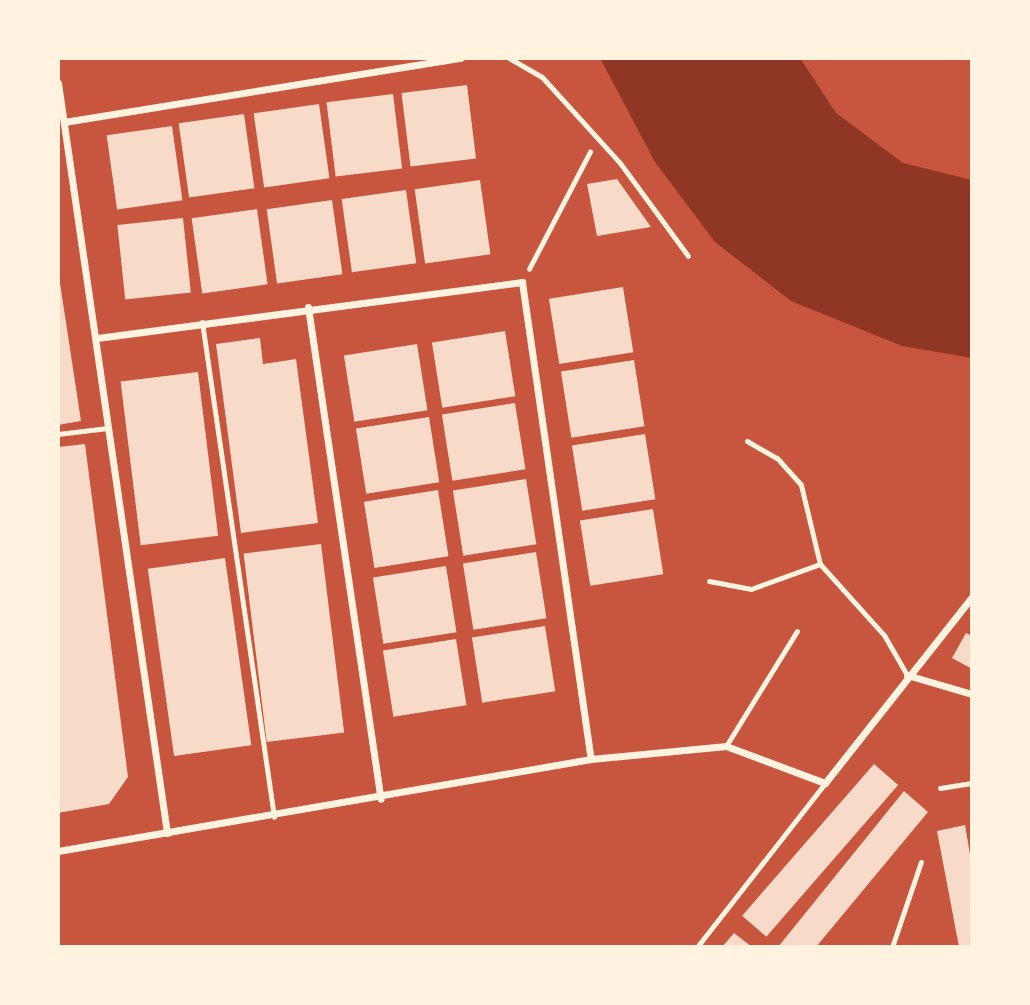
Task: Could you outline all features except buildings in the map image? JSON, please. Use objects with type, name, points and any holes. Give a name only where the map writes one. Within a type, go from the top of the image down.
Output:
[{"type":"street","points":[[414,58],[415,67]]},
{"type":"street","points":[[64,122],[461,58]]},
{"type":"street","points":[[58,83],[167,833]]},
{"type":"street","points":[[97,338],[308,307],[522,282],[591,759]]},
{"type":"street","points":[[308,307],[381,799]]},
{"type":"street","points":[[58,851],[381,799],[591,759],[726,747],[825,783],[907,674],[972,597]]},
{"type":"street","points":[[907,674],[972,694]]},
{"type":"lane","points":[[509,58],[542,78],[594,141],[644,190],[688,256]]},
{"type":"lane","points":[[202,323],[274,817]]},
{"type":"lane","points":[[58,434],[108,428]]},
{"type":"lane","points":[[747,441],[777,458],[801,485],[820,565],[884,635],[907,674]]},
{"type":"lane","points":[[709,581],[751,589],[820,565]]},
{"type":"lane","points":[[726,747],[797,631]]},
{"type":"lane","points":[[940,788],[972,782]]},
{"type":"lane","points":[[696,947],[825,783]]},
{"type":"lane","points":[[892,947],[920,862]]},
{"type":"path","points":[[522,282],[577,185],[594,141]]},
{"type":"shaded area","points":[[600,58],[800,58],[836,113],[903,163],[972,180],[972,358],[902,346],[791,301],[715,242],[655,162]]}]
